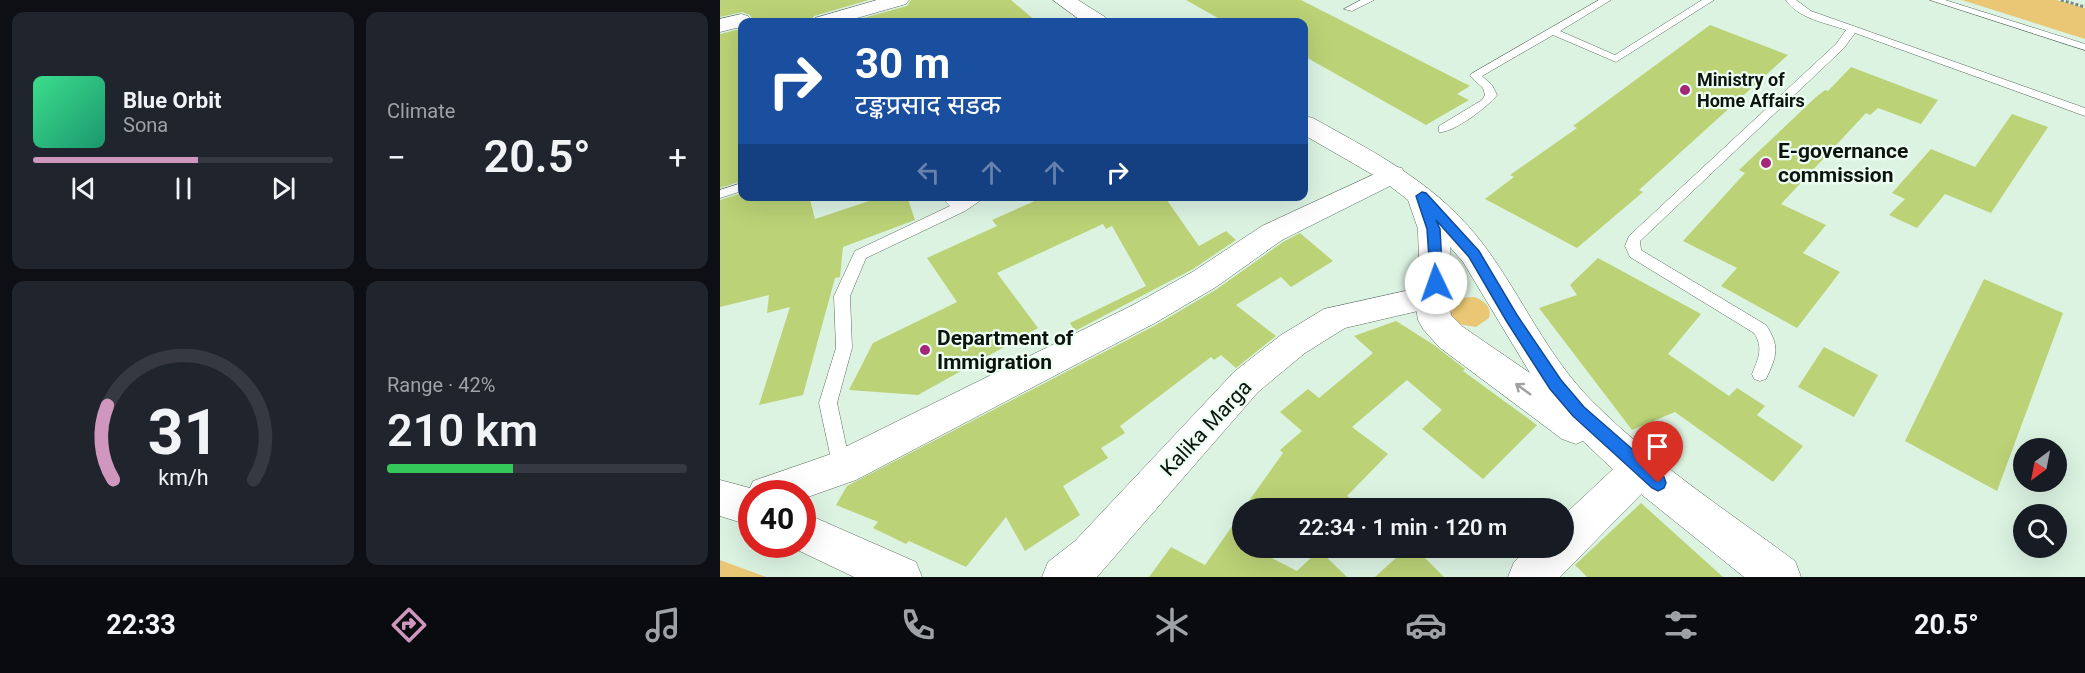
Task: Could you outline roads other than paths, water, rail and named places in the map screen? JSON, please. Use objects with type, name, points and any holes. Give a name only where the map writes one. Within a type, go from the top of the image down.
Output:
[{"type":"street","points":[[836,18],[899,0]]},
{"type":"street","points":[[1064,0],[1091,18]]},
{"type":"street","points":[[720,26],[738,20]]},
{"type":"street","points":[[1308,126],[1392,174],[1422,196],[1474,254],[1504,306],[1556,385],[1578,412],[1640,469]]},
{"type":"street","points":[[806,480],[842,468],[1144,314],[1205,279],[1272,233],[1392,174]]},
{"type":"street","points":[[1422,196],[1433,229],[1437,296],[1433,308],[1435,320],[1451,337],[1560,416],[1640,469],[1779,577]]},
{"type":"street","points":[[1437,296],[1448,288],[1460,284],[1479,284],[1504,306]]},
{"type":"street","name":"Kalika Marga","points":[[1063,577],[1090,556],[1246,382],[1293,344],[1336,318],[1437,296]]},
{"type":"street","points":[[1451,337],[1473,344],[1490,341],[1503,333],[1504,306]]},
{"type":"street","name":"Kalika Marga","points":[[1370,309],[1399,312],[1423,320],[1451,337]]},
{"type":"street","points":[[1574,533],[1640,469]]},
{"type":"street","points":[[816,538],[901,577]]},
{"type":"street","points":[[1530,577],[1549,558]]},
{"type":"lane","points":[[1348,9],[1369,0]]},
{"type":"lane","points":[[1443,129],[1486,102],[1491,95],[1488,87],[1475,76],[1606,0]]},
{"type":"lane","points":[[1552,31],[1616,59],[1709,0]]},
{"type":"lane","points":[[1791,0],[1802,11],[2085,112]]},
{"type":"lane","points":[[1935,0],[2085,47]]},
{"type":"lane","points":[[1760,374],[1769,351],[1768,340],[1760,329],[1635,253],[1632,246],[1634,239],[1840,46],[1852,30]]},
{"type":"lane","points":[[720,194],[738,188]]},
{"type":"lane","points":[[952,201],[960,208]]},
{"type":"lane","points":[[842,468],[828,403],[844,348],[842,296],[844,287],[860,255],[972,201]]},
{"type":"place","name":"Ministry of Home Affairs","points":[[1685,90]]},
{"type":"place","name":"E-governance commission","points":[[1766,163]]},
{"type":"place","name":"Department of Immigration","points":[[925,350]]}]
